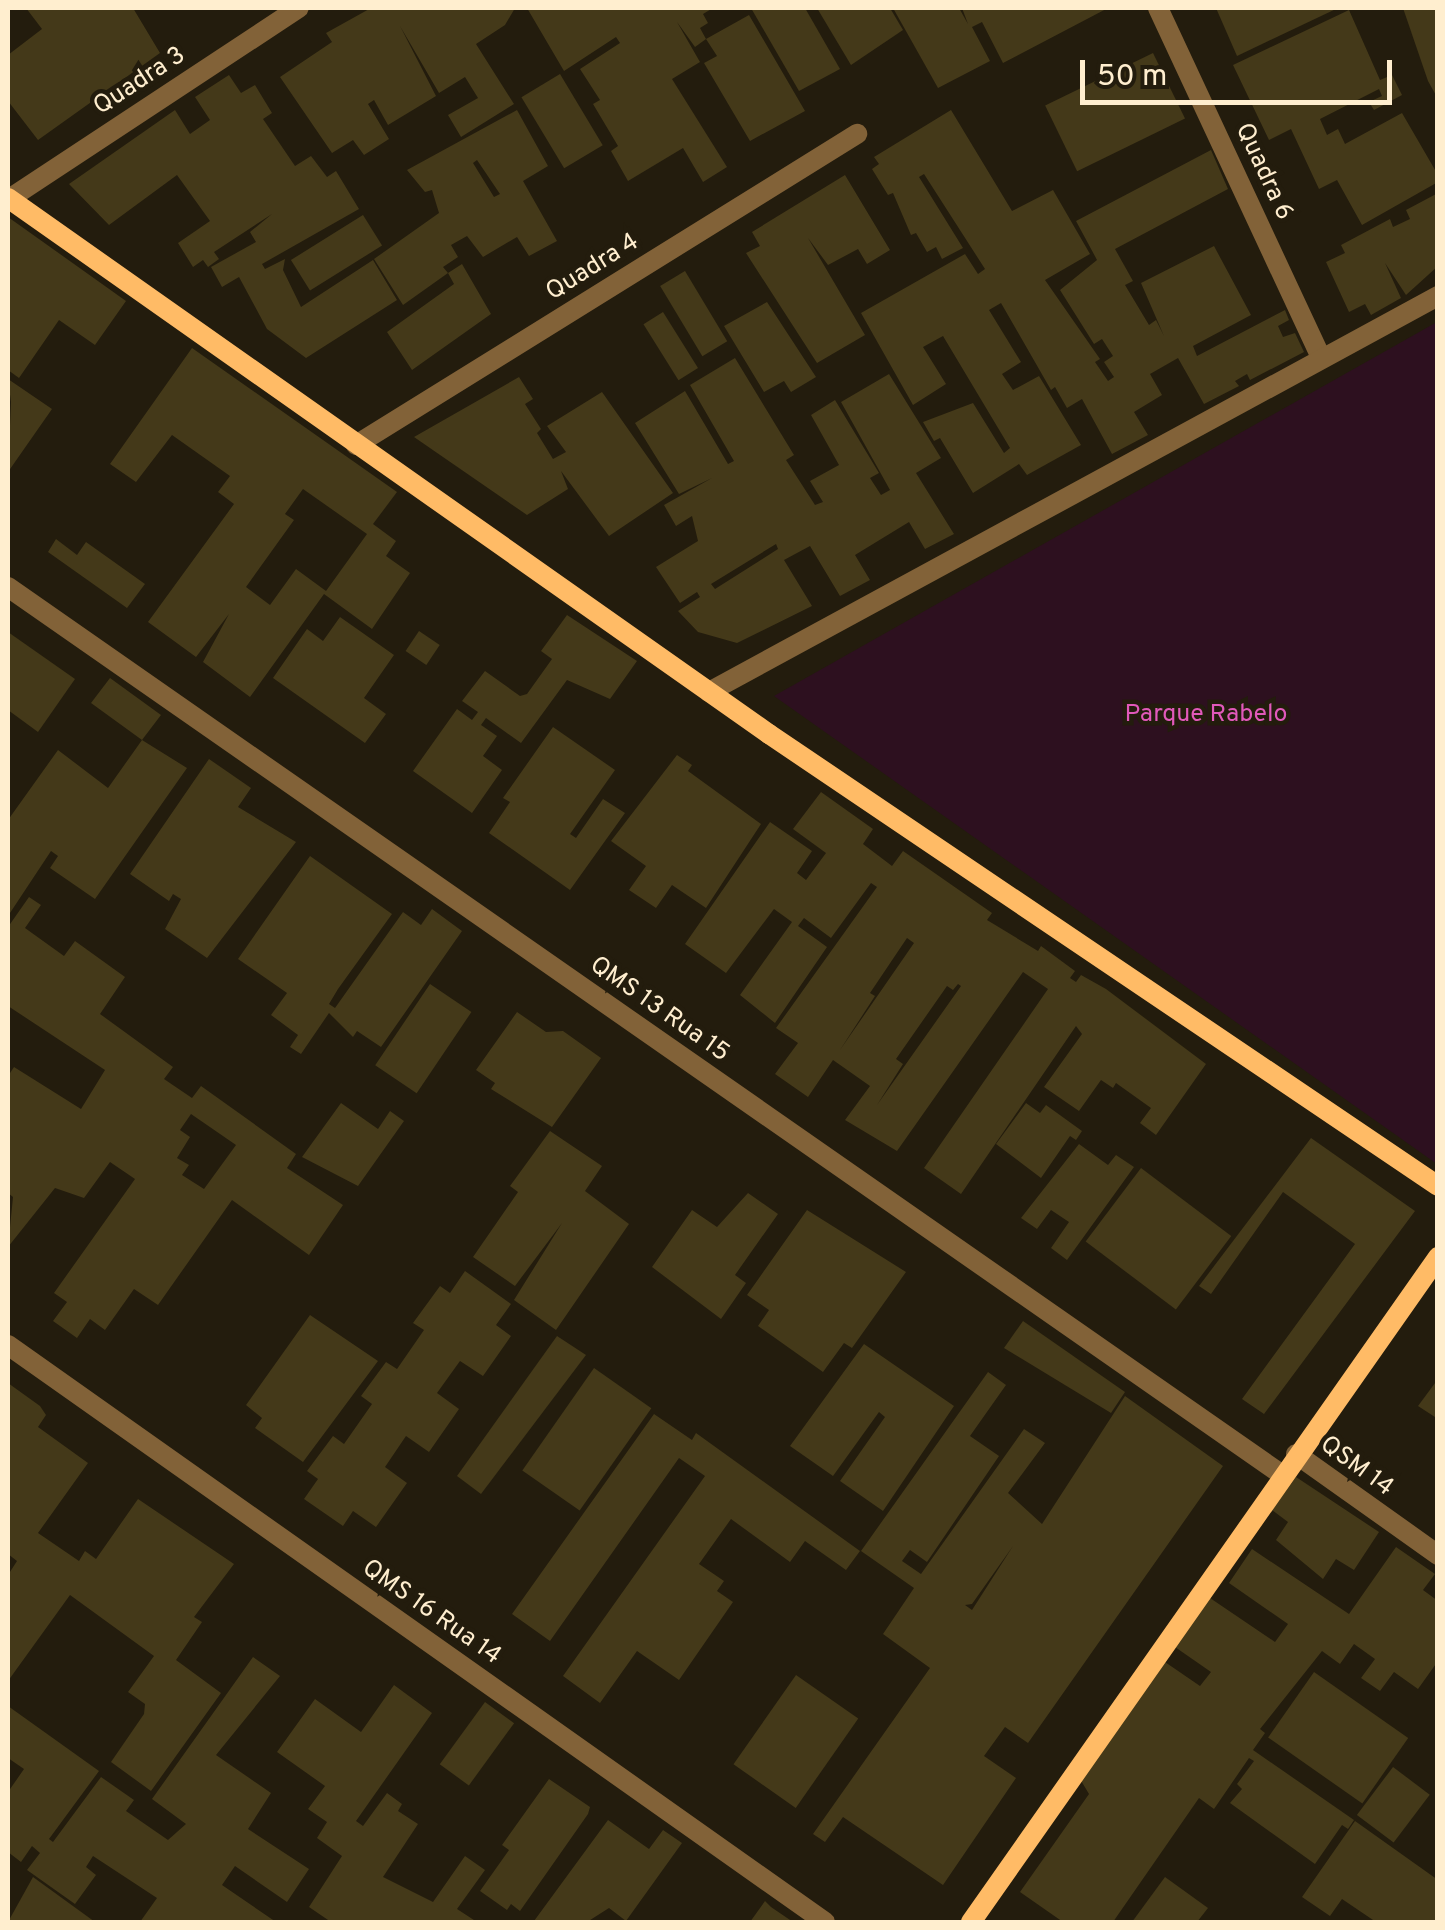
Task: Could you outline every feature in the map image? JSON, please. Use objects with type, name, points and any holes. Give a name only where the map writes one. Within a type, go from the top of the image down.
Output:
[{"type":"street","name":"Quadra 3","points":[[8,198],[300,8]]},
{"type":"street","name":"Quadra 6","points":[[1158,8],[1321,358]]},
{"type":"street","name":"Quadra 4","points":[[356,445],[857,134]]},
{"type":"street","points":[[8,198],[709,692],[1438,1186]]},
{"type":"street","points":[[709,692],[1438,296]]},
{"type":"street","name":"QMS 13 Rua 15","points":[[8,587],[1281,1474]]},
{"type":"street","points":[[971,1922],[1281,1474],[1438,1256]]},
{"type":"street","name":"QMS 16 Rua 14","points":[[8,1345],[825,1922]]},
{"type":"street","name":"QSM 14","points":[[1296,1454],[1438,1556]]},
{"type":"green space","name":"Parque Rabelo","points":[[1437,322],[1437,1164],[774,696]]},
{"type":"building","points":[[26,8],[133,8],[160,53],[38,140],[8,101],[8,55],[42,29]]},
{"type":"building","points":[[371,8],[515,8],[505,25],[476,44],[514,104],[461,137],[448,115],[478,98],[465,77],[439,93],[400,26],[436,96],[388,125],[374,100],[368,104],[389,139],[364,155],[353,140],[332,153],[280,77],[332,42],[326,33]]},
{"type":"building","points":[[527,8],[713,8],[703,14],[708,23],[700,28],[706,39],[695,47],[677,22],[700,62],[672,79],[727,167],[703,182],[683,148],[628,181],[611,151],[618,146],[593,104],[600,100],[580,69],[620,43],[616,37],[564,71]]},
{"type":"building","points":[[751,8],[805,8],[840,69],[799,91]]},
{"type":"building","points":[[817,8],[890,8],[903,30],[851,65]]},
{"type":"building","points":[[893,8],[959,8],[968,24],[962,8],[1108,8],[1003,63],[982,22],[972,27],[990,61],[938,88]]},
{"type":"building","points":[[1216,8],[1338,8],[1237,56]]},
{"type":"building","points":[[1403,8],[1438,8],[1438,99],[1428,81]]},
{"type":"building","points":[[1349,10],[1380,80],[1392,75],[1402,95],[1374,110],[1369,102],[1382,96],[1379,89],[1320,119],[1327,135],[1338,129],[1345,144],[1402,113],[1438,175],[1438,182],[1362,225],[1337,180],[1319,189],[1291,129],[1269,140],[1233,65]]},
{"type":"building","points":[[749,15],[805,111],[750,141],[704,63],[717,56],[706,39]]},
{"type":"building","points":[[1153,53],[1185,119],[1077,171],[1045,106]]},
{"type":"building","points":[[560,74],[603,145],[564,168],[521,97]]},
{"type":"building","points":[[229,75],[241,93],[255,85],[272,113],[263,119],[295,166],[311,156],[327,177],[336,171],[359,209],[262,264],[265,269],[285,259],[283,270],[301,307],[373,260],[397,300],[306,358],[267,329],[239,277],[222,287],[211,267],[256,242],[250,232],[272,214],[214,252],[219,259],[208,267],[203,260],[193,267],[178,243],[210,221],[177,175],[109,225],[69,184],[175,110],[190,134],[210,120],[195,97]]},
{"type":"building","points":[[517,110],[548,166],[523,181],[557,241],[529,256],[517,237],[483,257],[467,236],[451,245],[458,257],[443,267],[448,273],[403,305],[374,259],[439,213],[432,190],[425,192],[407,170]],"holes":[[[477,160],[500,194],[494,197],[473,163]]]},
{"type":"building","points":[[951,110],[1012,211],[1053,190],[1090,254],[1045,280],[1100,359],[1095,362],[1108,381],[1114,377],[1104,362],[1113,356],[1102,339],[1094,344],[1060,290],[1097,260],[1076,221],[1211,150],[1228,189],[1115,249],[1133,281],[1125,285],[1149,325],[1156,320],[1164,336],[1141,283],[1214,246],[1251,315],[1193,346],[1197,356],[1285,310],[1289,320],[1278,326],[1283,337],[1295,333],[1304,352],[1250,380],[1247,374],[1235,381],[1239,386],[1204,404],[1178,358],[1150,374],[1162,395],[1134,412],[1148,435],[1112,454],[1082,399],[1067,408],[1055,387],[1051,390],[1001,303],[989,310],[1021,362],[1002,374],[1013,390],[1039,376],[1081,445],[1027,475],[1019,464],[973,493],[940,438],[934,441],[923,422],[973,403],[1004,453],[1010,448],[943,336],[923,347],[946,384],[913,405],[861,313],[965,254],[978,274],[985,269],[924,174],[919,177],[963,248],[942,259],[936,247],[927,252],[916,233],[911,235],[893,193],[888,195],[872,169],[879,164],[874,157]]},
{"type":"building","points":[[845,175],[890,250],[867,264],[858,249],[828,265],[808,238],[865,335],[817,363],[746,253],[760,246],[752,232]]},
{"type":"building","points":[[1438,193],[1438,266],[1406,295],[1385,263],[1401,298],[1371,315],[1365,304],[1349,312],[1326,262],[1345,253],[1341,245],[1390,219],[1393,227],[1410,219],[1406,210]]},
{"type":"building","points":[[363,215],[382,246],[310,291],[291,260]]},
{"type":"building","points":[[8,217],[126,301],[95,345],[59,320],[19,378],[8,370]]},
{"type":"building","points":[[462,264],[491,314],[412,370],[387,332],[454,284],[448,273]]},
{"type":"building","points":[[685,271],[727,341],[702,356],[660,286]]},
{"type":"building","points":[[767,302],[816,377],[791,392],[784,381],[764,392],[724,326]]},
{"type":"building","points":[[663,312],[698,368],[678,380],[643,324]]},
{"type":"building","points":[[192,348],[397,492],[373,524],[396,541],[386,556],[410,573],[372,629],[324,594],[250,697],[203,662],[229,614],[196,657],[148,622],[234,504],[218,492],[230,476],[172,435],[136,482],[110,464]],"holes":[[[303,489],[367,534],[326,591],[296,569],[270,605],[246,587],[294,520],[285,514]]]},
{"type":"building","points":[[735,358],[794,455],[786,460],[815,505],[823,502],[810,481],[839,465],[811,415],[835,400],[879,473],[870,478],[881,495],[890,490],[841,402],[889,374],[941,458],[916,473],[954,534],[925,549],[909,522],[855,555],[870,580],[840,596],[810,546],[784,560],[812,606],[737,643],[698,632],[678,611],[700,597],[697,592],[680,603],[656,567],[698,541],[692,516],[676,526],[664,505],[712,478],[679,494],[635,423],[685,391],[728,464],[734,461],[690,385]],"holes":[[[776,544],[778,549],[715,589],[711,584]]]},
{"type":"building","points":[[519,377],[533,399],[525,404],[541,429],[537,433],[553,459],[566,452],[547,426],[602,392],[673,493],[609,536],[561,471],[568,489],[527,515],[414,437]]},
{"type":"building","points":[[8,379],[52,409],[8,472],[11,402]]},
{"type":"building","points":[[56,539],[77,555],[86,542],[145,584],[127,608],[48,552]]},
{"type":"building","points":[[567,615],[637,661],[610,699],[567,680],[521,743],[486,718],[481,725],[497,736],[483,756],[502,770],[472,813],[413,771],[457,709],[472,720],[478,712],[462,701],[485,671],[520,696],[527,694],[552,659],[541,651]]},
{"type":"building","points":[[340,617],[394,655],[364,698],[386,714],[365,743],[273,678],[307,629],[323,641]]},
{"type":"building","points":[[419,631],[440,645],[426,665],[406,651]]},
{"type":"building","points":[[8,632],[75,679],[38,732],[8,710]]},
{"type":"building","points":[[110,678],[161,715],[142,740],[91,703]]},
{"type":"building","points":[[553,727],[615,770],[570,834],[576,838],[603,799],[625,813],[570,890],[489,833],[510,802],[503,798]]},
{"type":"building","points":[[142,740],[187,768],[95,899],[50,868],[58,856],[51,851],[8,916],[8,820],[58,750],[108,788]]},
{"type":"building","points":[[677,755],[692,765],[688,771],[761,824],[706,908],[672,885],[656,908],[629,890],[646,866],[611,841]]},
{"type":"building","points":[[209,759],[251,788],[238,807],[296,842],[207,958],[165,929],[181,899],[173,894],[169,901],[130,874]]},
{"type":"building","points":[[821,792],[873,829],[863,844],[892,866],[903,851],[992,913],[987,920],[1038,951],[1041,946],[1075,971],[1070,978],[1076,982],[1081,975],[1106,989],[1206,1064],[1156,1135],[1140,1123],[1151,1108],[1116,1083],[1113,1088],[1101,1080],[1079,1111],[1044,1087],[1082,1034],[1076,1026],[961,1194],[924,1168],[1048,989],[1023,972],[897,1151],[845,1120],[870,1086],[833,1060],[808,1097],[775,1074],[798,1043],[776,1028],[877,887],[871,883],[831,938],[804,918],[798,926],[827,947],[775,1023],[740,995],[792,922],[774,909],[726,973],[685,944],[770,822],[812,851],[797,873],[806,880],[826,853],[793,829]],"holes":[[[907,938],[914,943],[840,1050],[875,996],[870,993]],[[958,984],[961,986],[877,1105],[903,1064],[896,1059],[947,986],[953,990]]]},
{"type":"building","points":[[310,856],[392,914],[338,989],[329,1004],[335,1008],[403,912],[421,925],[432,909],[462,931],[381,1047],[357,1031],[353,1037],[329,1013],[301,1054],[290,1047],[298,1035],[271,1015],[287,993],[238,959]]},
{"type":"building","points":[[29,897],[41,905],[25,928],[64,956],[75,941],[125,977],[100,1014],[173,1067],[164,1079],[192,1098],[201,1086],[296,1154],[287,1168],[343,1205],[309,1255],[232,1200],[158,1305],[134,1289],[105,1330],[90,1319],[77,1338],[53,1321],[67,1302],[54,1293],[135,1179],[110,1162],[84,1198],[55,1188],[8,1247],[13,1197],[8,1193],[8,1076],[14,1067],[81,1109],[105,1070],[8,1006],[8,927]],"holes":[[[191,1114],[236,1145],[204,1189],[182,1175],[189,1165],[177,1158],[190,1137],[180,1130]]]},
{"type":"building","points":[[430,984],[471,1012],[417,1093],[375,1065]]},
{"type":"building","points":[[517,1012],[546,1032],[563,1031],[601,1058],[552,1127],[491,1089],[495,1083],[476,1070]]},
{"type":"building","points":[[341,1103],[378,1129],[390,1111],[404,1121],[358,1186],[302,1157]]},
{"type":"building","points":[[1026,1103],[1040,1113],[1046,1105],[1082,1131],[1076,1140],[1070,1136],[1041,1178],[996,1144]]},
{"type":"building","points":[[550,1131],[602,1166],[585,1191],[629,1224],[556,1330],[514,1300],[562,1223],[515,1286],[473,1257],[518,1192],[510,1186]]},
{"type":"building","points":[[1311,1138],[1415,1211],[1264,1414],[1242,1399],[1355,1244],[1283,1192],[1211,1294],[1199,1286]]},
{"type":"building","points":[[1079,1144],[1108,1165],[1116,1155],[1134,1167],[1067,1260],[1051,1248],[1069,1222],[1051,1210],[1037,1229],[1021,1218]]},
{"type":"building","points":[[1141,1168],[1231,1236],[1176,1309],[1086,1241]]},
{"type":"building","points":[[748,1193],[778,1214],[735,1275],[746,1283],[721,1319],[652,1267],[692,1210],[717,1227]]},
{"type":"building","points":[[807,1210],[906,1272],[852,1348],[844,1343],[823,1372],[758,1326],[769,1310],[747,1295]]},
{"type":"building","points":[[465,1271],[511,1304],[496,1325],[511,1336],[483,1376],[460,1361],[437,1393],[459,1409],[429,1452],[406,1436],[385,1467],[407,1483],[376,1527],[353,1511],[343,1526],[304,1499],[318,1479],[307,1471],[333,1436],[344,1444],[372,1404],[361,1396],[386,1362],[397,1369],[424,1330],[413,1323],[440,1286],[450,1293]]},
{"type":"building","points":[[310,1315],[378,1361],[303,1462],[255,1428],[262,1418],[246,1405]]},
{"type":"building","points":[[1023,1321],[1125,1392],[1111,1413],[1004,1348]]},
{"type":"building","points":[[557,1336],[586,1355],[481,1494],[457,1476]]},
{"type":"building","points":[[864,1344],[954,1406],[883,1511],[840,1481],[885,1417],[879,1412],[833,1476],[790,1446]]},
{"type":"building","points":[[594,1368],[651,1408],[580,1511],[522,1470]]},
{"type":"building","points":[[988,1372],[1006,1385],[970,1436],[999,1456],[927,1562],[910,1550],[902,1561],[921,1574],[1024,1429],[1045,1443],[1008,1493],[1042,1524],[1125,1396],[1223,1466],[1028,1743],[1005,1727],[984,1756],[1016,1778],[943,1885],[843,1817],[825,1842],[813,1834],[930,1668],[883,1634],[914,1588],[861,1551]],"holes":[[[1013,1546],[972,1610],[965,1605],[972,1604]]]},
{"type":"building","points":[[1438,1379],[1438,1419],[1418,1406]]},
{"type":"building","points":[[8,1383],[40,1406],[46,1415],[38,1427],[88,1463],[38,1533],[79,1561],[85,1551],[96,1559],[138,1499],[234,1564],[194,1617],[202,1622],[176,1660],[221,1693],[151,1791],[111,1762],[144,1714],[145,1704],[128,1692],[154,1656],[70,1595],[8,1681],[8,1575],[17,1561],[8,1554]]},
{"type":"building","points":[[654,1414],[692,1440],[696,1433],[860,1551],[846,1570],[805,1541],[790,1562],[731,1519],[699,1564],[724,1581],[717,1591],[733,1602],[679,1680],[637,1651],[600,1703],[563,1676],[705,1476],[679,1458],[550,1641],[512,1614]]},
{"type":"building","points":[[1296,1477],[1379,1532],[1354,1570],[1336,1559],[1323,1579],[1276,1540],[1288,1522],[1272,1510]]},
{"type":"building","points":[[1396,1547],[1435,1574],[1423,1590],[1438,1601],[1438,1661],[1418,1689],[1394,1672],[1380,1691],[1361,1678],[1375,1659],[1354,1644],[1340,1664],[1322,1651],[1260,1729],[1265,1733],[1253,1750],[1354,1820],[1348,1829],[1342,1825],[1315,1864],[1230,1803],[1242,1789],[1237,1784],[1254,1761],[1249,1758],[1214,1809],[1199,1798],[1113,1922],[1063,1922],[1020,1892],[1089,1794],[1080,1779],[1165,1662],[1200,1686],[1211,1672],[1175,1647],[1210,1598],[1275,1642],[1288,1624],[1229,1583],[1252,1549],[1349,1614]]},
{"type":"building","points":[[253,1657],[280,1676],[216,1755],[271,1793],[248,1829],[309,1869],[287,1902],[235,1866],[222,1885],[276,1922],[140,1922],[157,1898],[93,1856],[86,1867],[96,1875],[75,1904],[27,1870],[40,1853],[32,1846],[21,1862],[8,1852],[8,1792],[24,1769],[8,1758],[8,1706],[99,1771],[49,1839],[53,1842],[101,1777],[134,1800],[126,1811],[168,1840],[186,1824],[152,1799]]},
{"type":"building","points":[[1314,1672],[1408,1738],[1362,1803],[1268,1738]]},
{"type":"building","points":[[796,1675],[858,1719],[796,1808],[733,1764]]},
{"type":"building","points":[[394,1685],[432,1713],[356,1821],[363,1826],[387,1793],[402,1804],[398,1811],[418,1824],[383,1877],[433,1902],[465,1856],[485,1870],[457,1909],[477,1922],[331,1922],[309,1907],[342,1856],[317,1838],[327,1822],[308,1809],[325,1786],[277,1752],[315,1699],[361,1732]]},
{"type":"building","points":[[485,1702],[514,1723],[469,1785],[440,1764]]},
{"type":"building","points":[[1393,1767],[1430,1795],[1394,1843],[1357,1815]]},
{"type":"building","points":[[549,1779],[590,1807],[588,1814],[520,1911],[511,1904],[507,1910],[480,1891],[509,1850],[502,1845]]},
{"type":"building","points":[[608,1820],[649,1849],[663,1830],[682,1843],[626,1921],[609,1908],[587,1922],[534,1921]]},
{"type":"building","points":[[1355,1821],[1438,1880],[1438,1922],[1376,1922],[1342,1899],[1330,1916],[1302,1897]]},
{"type":"building","points":[[33,1877],[95,1922],[8,1922]]},
{"type":"building","points":[[1165,1877],[1208,1908],[1197,1922],[1132,1922]]},
{"type":"building","points":[[765,1901],[771,1907],[793,1922],[750,1922]]}]
